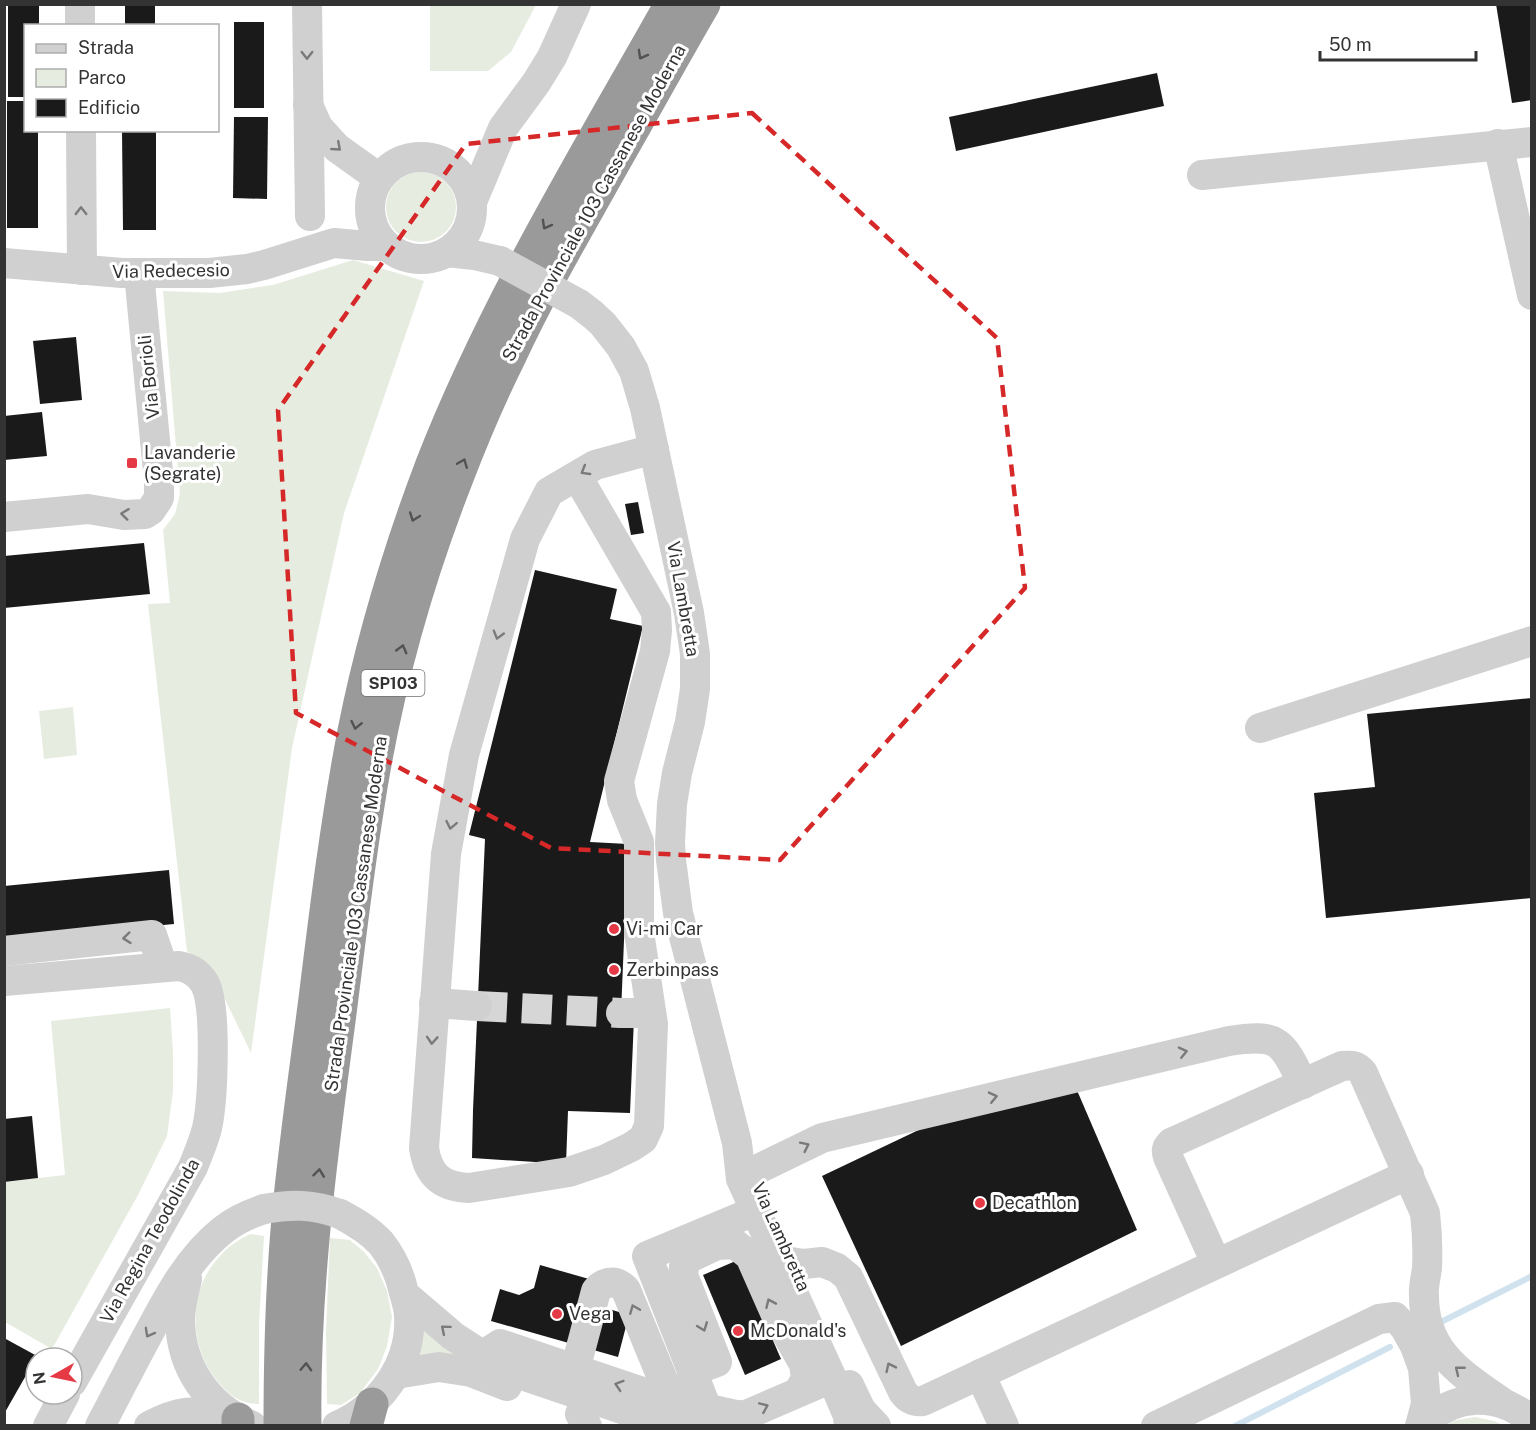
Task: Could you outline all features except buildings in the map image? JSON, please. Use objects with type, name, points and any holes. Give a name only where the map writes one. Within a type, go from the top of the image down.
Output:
[{"type":"highway","name":"Strada Provinciale 103 Cassanese Moderna","points":[[280,1425],[283,1287],[297,1133],[342,798],[354,730],[378,630],[428,477],[471,371],[501,308],[671,4]]},
{"type":"highway","name":"Strada Provinciale 103 Cassanese Moderna","points":[[305,1425],[305,1372],[314,1220],[357,877],[380,742],[412,610],[456,481],[481,418],[510,356],[556,265],[704,4]]},
{"type":"street","points":[[80,4],[80,24]]},
{"type":"street","points":[[307,4],[310,216]]},
{"type":"street","points":[[471,210],[503,128],[552,57],[576,4]]},
{"type":"street","points":[[308,105],[318,127],[375,190],[372,222],[387,246],[403,255],[419,259],[435,257],[456,246],[469,226],[470,192],[462,177],[453,168],[439,160],[422,156],[405,159],[388,168],[375,190],[334,243]]},
{"type":"street","points":[[439,160],[482,144],[503,128]]},
{"type":"street","points":[[81,132],[82,270]]},
{"type":"street","points":[[1202,176],[1532,142]]},
{"type":"street","points":[[1498,144],[1532,295]]},
{"type":"street","name":"Via Lambretta","points":[[471,210],[476,232],[483,245],[500,261],[579,304],[592,314],[621,347],[634,371],[645,408],[647,451],[689,613],[695,654],[692,714],[676,780],[671,817],[672,876],[678,913],[737,1143],[741,1179],[831,1376],[848,1416],[849,1425]]},
{"type":"street","name":"Via Redecesio","points":[[4,263],[122,273],[209,273],[247,269],[334,243],[387,246]]},
{"type":"street","name":"Via Lambretta","points":[[447,252],[500,261]]},
{"type":"street","name":"Via Borioli","points":[[4,517],[88,509],[124,515],[145,514],[151,510],[159,498],[139,273]]},
{"type":"street","points":[[577,476],[656,612],[655,651],[619,781],[622,800],[639,842],[639,932],[652,1024],[650,1126],[643,1139],[631,1147],[604,1160],[569,1172],[469,1188],[456,1188],[437,1178],[425,1159],[424,1148],[446,854],[464,755],[525,539],[549,492],[595,465],[647,451]]},
{"type":"street","points":[[1260,728],[1532,641]]},
{"type":"street","points":[[4,951],[152,935],[171,967],[4,981]]},
{"type":"street","name":"Via Regina Teodolinda","points":[[84,1361],[193,1167],[207,1127],[212,1072],[211,1015],[206,985],[192,970],[171,967]]},
{"type":"street","points":[[434,1003],[477,1006]]},
{"type":"street","points":[[621,1013],[651,1013]]},
{"type":"street","points":[[752,1172],[822,1138],[1240,1039],[1262,1038],[1279,1044],[1285,1050],[1303,1084]]},
{"type":"street","points":[[1216,1263],[1168,1157],[1166,1151],[1168,1146],[1342,1066],[1358,1067],[1363,1073],[1425,1213],[1428,1238],[1424,1294],[1426,1320],[1432,1339],[1448,1360],[1476,1383],[1523,1414]]},
{"type":"street","name":"Via Lambretta","points":[[737,1143],[861,1410],[876,1425]]},
{"type":"street","points":[[791,1262],[804,1264],[822,1262],[837,1268],[848,1277],[903,1392],[909,1399],[923,1401],[1408,1174]]},
{"type":"street","points":[[100,1425],[170,1294],[190,1265],[224,1229],[240,1218],[264,1209],[296,1204],[319,1207],[340,1214],[367,1230],[380,1243],[400,1273],[409,1315],[404,1354],[396,1374],[369,1415],[338,1425]]},
{"type":"street","points":[[755,1211],[646,1256],[694,1375],[700,1417],[741,1416],[825,1381],[831,1376]]},
{"type":"street","points":[[674,1418],[694,1375],[717,1362],[683,1275],[685,1260],[717,1245],[735,1244],[750,1256],[776,1315],[804,1364],[807,1378],[798,1392]]},
{"type":"street","points":[[190,1265],[180,1319],[187,1358],[195,1377],[213,1400],[239,1421]]},
{"type":"street","points":[[575,1370],[596,1291],[604,1283],[620,1284],[626,1290],[674,1418]]},
{"type":"street","points":[[405,1295],[453,1336],[482,1355],[519,1374],[674,1418]]},
{"type":"street","points":[[1155,1425],[1380,1319],[1395,1317],[1405,1328],[1415,1346],[1422,1368],[1426,1404],[1421,1425]]},
{"type":"street","points":[[482,1355],[500,1344],[575,1370],[674,1418]]},
{"type":"street","points":[[396,1374],[440,1367],[471,1372],[583,1420],[616,1425]]},
{"type":"street","points":[[980,1374],[1004,1425]]},
{"type":"street","points":[[1421,1425],[1440,1410],[1466,1400],[1479,1399],[1523,1414]]},
{"type":"street","points":[[48,1425],[58,1406]]},
{"type":"street","points":[[149,1425],[178,1413],[198,1411],[239,1421]]},
{"type":"highlighted area","points":[[752,113],[997,338],[1025,588],[780,860],[551,848],[296,713],[278,410],[466,144]]},
{"type":"green space","points":[[430,4],[536,5],[511,52],[488,71],[430,71]]},
{"type":"green space","points":[[428,172],[441,178],[450,187],[454,193],[456,207],[454,221],[446,232],[435,240],[414,242],[396,232],[388,221],[386,200],[396,182],[407,174]]},
{"type":"green space","points":[[353,260],[424,281],[344,513],[292,748],[251,1053],[221,991],[207,969],[187,951],[148,604],[170,603],[163,530],[175,514],[180,494],[163,291],[220,293],[273,285]]},
{"type":"green space","points":[[73,707],[77,755],[44,759],[39,711]]},
{"type":"green space","points":[[170,1008],[173,1091],[167,1136],[138,1195],[54,1346],[47,1346],[5,1322],[5,1182],[65,1175],[51,1021]]},
{"type":"green space","points":[[250,1234],[264,1236],[259,1324],[259,1404],[247,1403],[237,1398],[219,1383],[201,1354],[196,1320],[197,1302],[209,1270],[227,1249]]},
{"type":"green space","points":[[330,1238],[350,1240],[377,1268],[387,1291],[392,1317],[387,1346],[378,1369],[360,1393],[341,1405],[327,1404],[326,1331]]},
{"type":"green space","points":[[423,1326],[468,1358],[417,1362]]},
{"type":"green space","points":[[1475,1417],[1503,1425],[1446,1425],[1456,1420]]},
{"type":"waterway","points":[[1439,1323],[1532,1276]]},
{"type":"waterway","points":[[1235,1426],[1390,1347]]},
{"type":"tunnel","points":[[477,1006],[621,1013]]},
{"type":"place","name":"Lavanderie (Segrate)","points":[[132,463]]},
{"type":"place","name":"Vi-mi Car","points":[[614,929]]},
{"type":"place","name":"Zerbinpass","points":[[614,970]]},
{"type":"place","name":"Decathlon","points":[[980,1203]]},
{"type":"place","name":"Vega","points":[[557,1314]]},
{"type":"place","name":"McDonald's","points":[[738,1331]]}]
